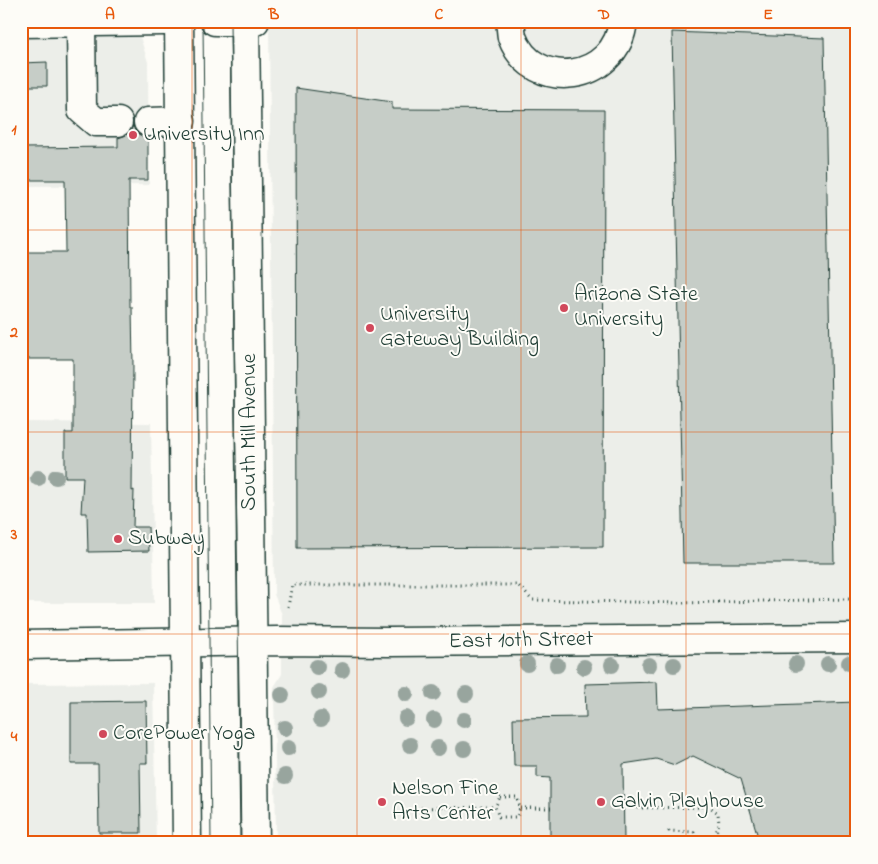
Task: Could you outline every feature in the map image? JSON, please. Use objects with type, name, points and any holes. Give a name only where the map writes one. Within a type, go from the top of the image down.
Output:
[{"type":"main road","points":[[31,22],[164,21]]},
{"type":"main road","points":[[179,21],[187,843]]},
{"type":"main road","points":[[215,21],[255,21]]},
{"type":"main road","name":"South Mill Avenue","points":[[245,21],[255,843]]},
{"type":"main road","points":[[510,21],[512,36],[521,52],[534,65],[550,72],[568,75],[586,71],[602,62],[614,49],[622,32],[623,21]]},
{"type":"main road","points":[[81,22],[82,110],[96,122],[118,122]]},
{"type":"main road","points":[[148,122],[181,121]]},
{"type":"main road","name":"East 10th Street","points":[[21,645],[857,638]]},
{"type":"path","points":[[288,607],[292,585],[518,585],[532,600],[680,603],[857,600]]},
{"type":"path","points":[[500,797],[517,797],[520,808],[517,817],[499,817],[495,807],[500,797]]},
{"type":"path","points":[[637,808],[710,806],[718,813],[719,824],[715,835],[697,842],[642,841]]},
{"type":"path","points":[[421,808],[495,807]]},
{"type":"path","points":[[520,808],[551,808]]},
{"type":"path","points":[[669,827],[669,831],[694,832],[697,842]]},
{"type":"shaded area","points":[[21,21],[135,21],[148,62],[149,185],[21,186]]},
{"type":"shaded area","name":"Arizona State University","points":[[269,21],[857,21],[857,843],[276,843],[274,687],[282,674],[282,615],[274,594]]},
{"type":"shaded area","points":[[21,422],[151,423],[154,603],[21,603]]},
{"type":"shaded area","points":[[153,683],[156,843],[21,843],[21,684]]},
{"type":"building","points":[[672,32],[824,38],[834,563],[683,563]]},
{"type":"building","points":[[47,62],[47,86],[21,86],[21,63]]},
{"type":"building","points":[[296,88],[392,102],[392,109],[604,110],[603,547],[297,548]]},
{"type":"building","points":[[133,125],[135,131],[140,135],[148,137],[148,180],[129,180],[130,307],[132,307],[133,365],[133,527],[148,527],[149,551],[88,552],[87,513],[81,513],[83,477],[65,477],[65,433],[73,433],[73,359],[21,359],[21,252],[66,252],[65,180],[21,180],[21,148],[118,147],[118,138],[126,135]]},
{"type":"building","name":"Nelson Fine Arts Center","points":[[657,682],[658,709],[857,702],[857,843],[762,843],[758,837],[741,779],[693,756],[675,765],[656,759],[623,764],[624,843],[550,843],[550,778],[537,777],[537,766],[514,766],[513,718],[586,717],[585,684]]},
{"type":"building","points":[[146,701],[147,763],[140,763],[141,833],[99,833],[98,764],[71,764],[71,702]]},
{"type":"tram line","points":[[203,21],[211,843]]},
{"type":"tram line","points":[[230,21],[241,843]]},
{"type":"place","name":"University Inn","points":[[133,135]]},
{"type":"place","name":"Arizona State University","points":[[564,308]]},
{"type":"place","name":"University Gateway Building","points":[[370,328]]},
{"type":"place","name":"Subway","points":[[118,539]]},
{"type":"place","name":"CorePower Yoga","points":[[103,734]]},
{"type":"place","name":"Nelson Fine Arts Center","points":[[382,802]]},
{"type":"place","name":"Galvin Playhouse","points":[[601,802]]}]
